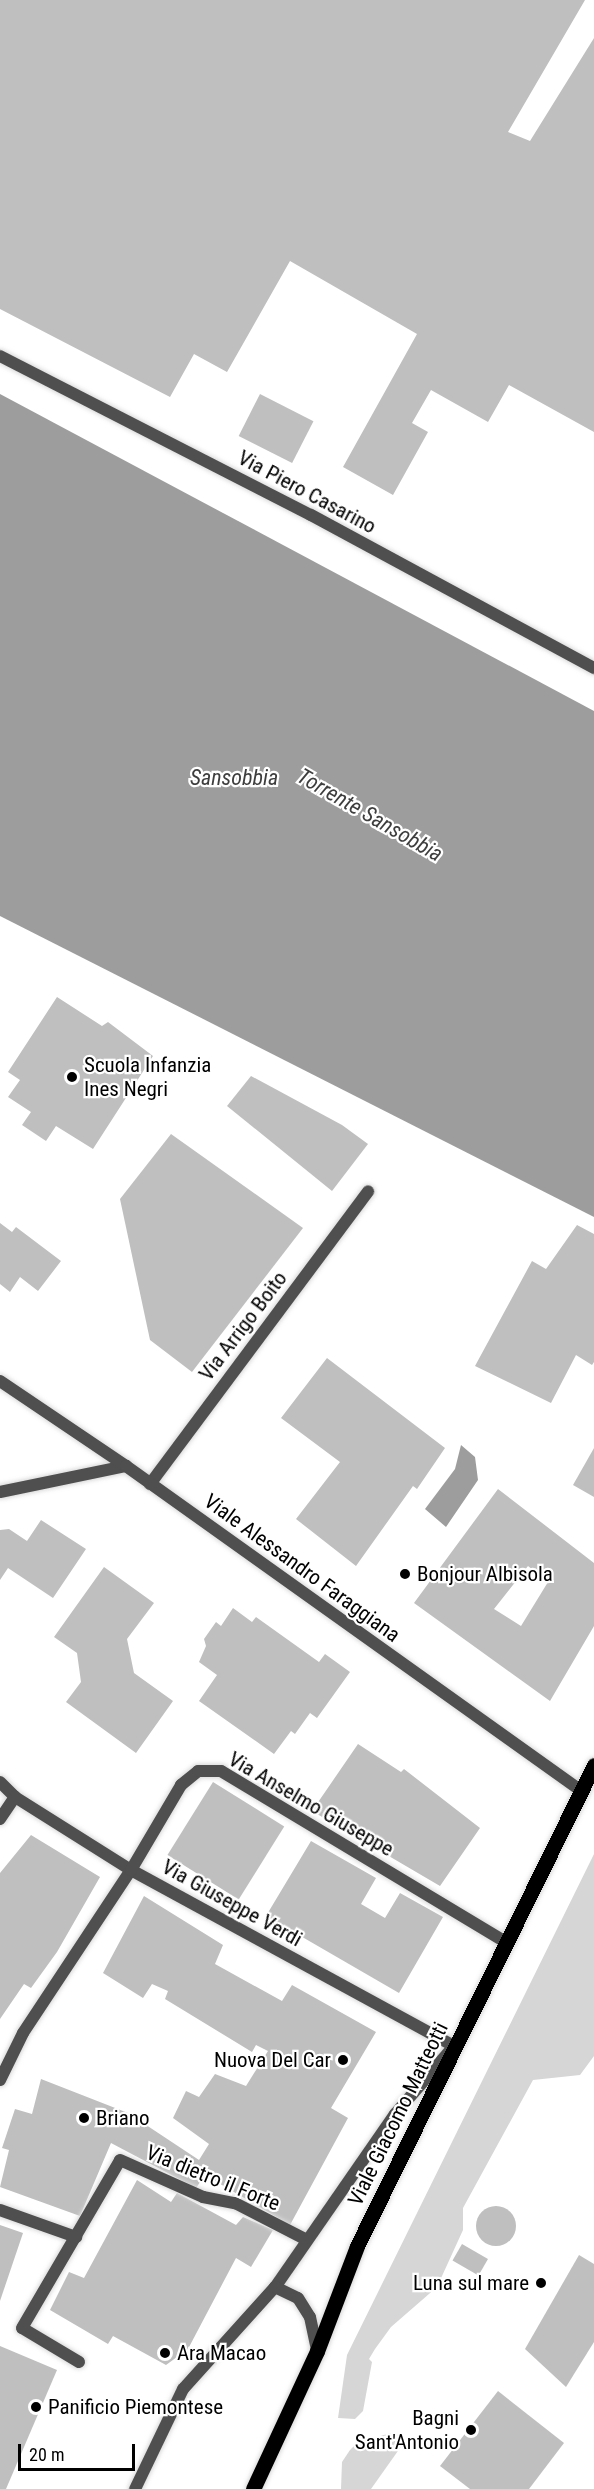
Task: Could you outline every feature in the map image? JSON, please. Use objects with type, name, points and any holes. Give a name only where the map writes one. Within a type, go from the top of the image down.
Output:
[{"type":"main road","name":"Viale Giacomo Matteotti","points":[[253,2489],[317,2351],[357,2246],[594,1765]]},
{"type":"street","name":"Via Piero Casarino","points":[[0,356],[311,515],[594,668]]},
{"type":"street","name":"Via Arrigo Boito","points":[[150,1484],[368,1191]]},
{"type":"street","name":"Viale Alessandro Faraggiana","points":[[0,1381],[126,1466],[580,1790]]},
{"type":"street","points":[[0,1492],[126,1466]]},
{"type":"street","name":"Via Anselmo Giuseppe","points":[[0,2080],[23,2032],[131,1870],[188,1777],[210,1769],[221,1771],[506,1942]]},
{"type":"street","name":"Via Giuseppe Verdi","points":[[0,1782],[15,1797],[131,1870],[454,2046]]},
{"type":"street","points":[[0,1818],[15,1797]]},
{"type":"street","points":[[135,2489],[183,2389],[275,2287],[305,2239],[395,2114],[454,2046]]},
{"type":"street","name":"Via dietro il Forte","points":[[76,2237],[120,2160],[203,2197],[235,2203],[305,2239]]},
{"type":"street","points":[[0,2210],[76,2237],[22,2328],[79,2362]]},
{"type":"street","points":[[275,2287],[298,2298],[310,2317],[317,2351]]},
{"type":"shaded area","points":[[594,1854],[594,2056],[580,2075],[533,2080],[463,2208],[463,2230],[437,2287],[391,2327],[369,2359],[372,2362],[363,2411],[355,2419],[338,2418],[347,2355]]},
{"type":"shaded area","points":[[394,2432],[405,2441],[371,2489],[341,2489],[342,2462],[350,2450],[357,2443]]},
{"type":"water","name":"Sansobbia","points":[[0,394],[594,711],[594,1217],[0,916]]},
{"type":"water","points":[[461,1445],[475,1457],[478,1480],[446,1527],[425,1509],[455,1469]]},
{"type":"building","points":[[0,0],[585,0],[508,132],[530,141],[594,38],[594,432],[509,385],[488,422],[431,390],[412,423],[428,432],[393,495],[343,467],[417,334],[290,261],[227,372],[194,354],[170,397],[0,309]]},
{"type":"building","points":[[260,394],[313,421],[292,463],[239,436]]},
{"type":"building","points":[[57,997],[102,1026],[108,1022],[153,1056],[93,1149],[56,1126],[46,1141],[22,1125],[31,1112],[8,1097],[20,1080],[8,1072]]},
{"type":"building","points":[[251,1076],[342,1125],[368,1144],[332,1191],[227,1106]]},
{"type":"building","points":[[171,1134],[303,1228],[192,1372],[150,1340],[120,1199]]},
{"type":"building","points":[[0,1223],[12,1232],[16,1227],[61,1261],[38,1291],[20,1277],[10,1292],[0,1284]]},
{"type":"building","points":[[577,1225],[594,1234],[594,1362],[592,1365],[576,1355],[551,1403],[475,1366],[532,1261],[546,1269]]},
{"type":"building","points":[[327,1358],[445,1448],[417,1489],[413,1486],[356,1566],[296,1519],[340,1462],[281,1418]]},
{"type":"building","points":[[594,1448],[594,1497],[573,1485]]},
{"type":"building","points":[[498,1489],[594,1563],[594,1626],[550,1701],[414,1603]],"holes":[[[528,1566],[548,1582],[521,1626],[494,1609]]]},
{"type":"building","points":[[41,1520],[86,1549],[53,1598],[8,1568],[0,1580],[0,1530],[9,1529],[27,1541]]},
{"type":"building","points":[[104,1567],[154,1603],[127,1639],[134,1673],[173,1701],[136,1753],[66,1702],[81,1682],[77,1653],[54,1637]]},
{"type":"building","points":[[233,1608],[252,1622],[256,1617],[319,1662],[325,1654],[350,1672],[317,1718],[310,1713],[295,1734],[291,1731],[274,1754],[199,1701],[217,1675],[199,1662],[206,1646],[204,1639],[216,1622],[221,1626]]},
{"type":"building","points":[[358,1744],[401,1772],[404,1769],[480,1828],[440,1886],[312,1811]]},
{"type":"building","points":[[213,1782],[284,1827],[239,1899],[167,1855]]},
{"type":"building","points":[[31,1835],[100,1877],[57,1952],[31,1988],[24,1984],[0,2019],[0,1873]]},
{"type":"building","points":[[311,1841],[376,1878],[361,1904],[385,1918],[400,1893],[443,1917],[399,1993],[266,1916]]},
{"type":"building","points":[[144,1896],[223,1945],[215,1964],[282,2001],[292,1985],[376,2032],[331,2108],[348,2118],[290,2225],[205,2175],[196,2188],[111,2143],[80,2216],[0,2187],[9,2150],[2,2148],[15,2109],[32,2114],[41,2079],[128,2113],[199,2160],[209,2144],[173,2118],[186,2091],[199,2097],[215,2074],[246,2086],[268,2051],[256,2045],[252,2052],[165,1999],[168,1991],[152,1984],[143,1998],[103,1973]]},
{"type":"building","points":[[137,2180],[171,2202],[177,2193],[236,2225],[243,2217],[273,2230],[251,2267],[236,2258],[188,2349],[166,2365],[113,2336],[108,2344],[50,2310],[69,2272],[84,2278]]},
{"type":"building","points":[[496,2206],[510,2212],[516,2226],[510,2240],[496,2246],[482,2240],[476,2226],[482,2212]]},
{"type":"building","points":[[0,2225],[23,2233],[0,2301]]},
{"type":"building","points":[[462,2244],[488,2259],[478,2275],[453,2260]]},
{"type":"building","points":[[579,2255],[594,2264],[594,2342],[566,2387],[525,2349]]},
{"type":"building","points":[[0,2346],[57,2370],[6,2489],[0,2489]]},
{"type":"building","points":[[498,2391],[564,2443],[529,2489],[470,2489],[440,2466]]},
{"type":"place","name":"Scuola Infanzia Ines Negri","points":[[72,1077]]},
{"type":"place","name":"Bonjour Albisola","points":[[405,1574]]},
{"type":"place","name":"Nuova Del Car","points":[[343,2060]]},
{"type":"place","name":"Briano","points":[[84,2118]]},
{"type":"place","name":"Luna sul mare","points":[[541,2283]]},
{"type":"place","name":"Ara Macao","points":[[165,2353]]},
{"type":"place","name":"Panificio Piemontese","points":[[36,2407]]},
{"type":"place","name":"Bagni Sant'Antonio","points":[[471,2430]]},
{"type":"water label","name":"Torrente Sansobbia","points":[[370,815]]}]
